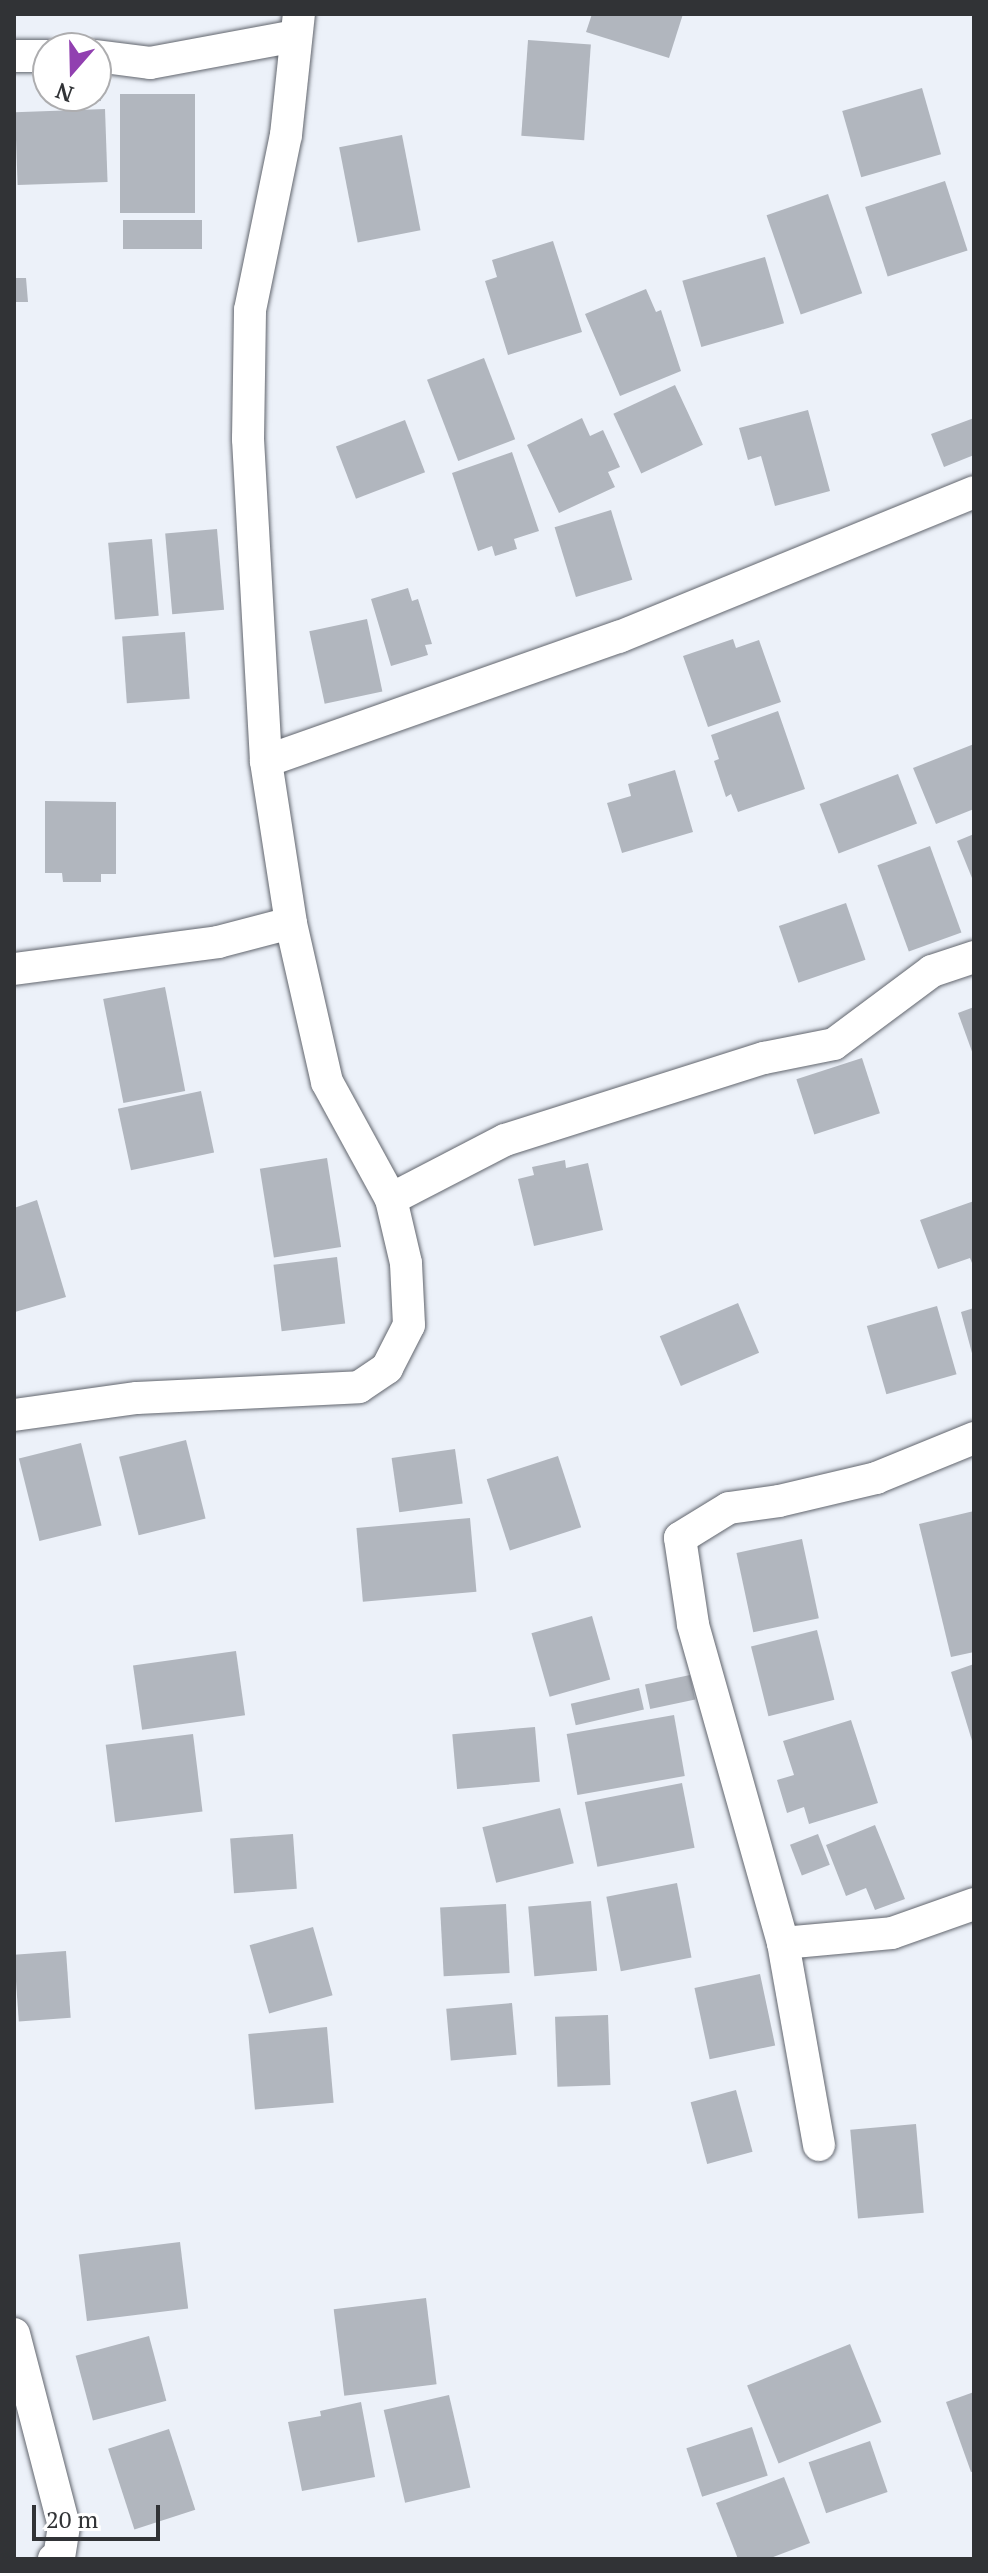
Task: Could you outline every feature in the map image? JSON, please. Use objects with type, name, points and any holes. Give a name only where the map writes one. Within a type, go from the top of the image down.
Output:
[{"type":"street","points":[[14,1415],[137,1398],[359,1387],[387,1368],[409,1325],[406,1263],[391,1199],[327,1082],[291,923],[266,761],[248,439],[250,310],[286,135],[297,25],[150,63],[112,58]]},
{"type":"street","points":[[266,761],[619,637],[974,492]]},
{"type":"street","points":[[14,969],[218,942],[291,923]]},
{"type":"street","points":[[391,1199],[505,1140],[764,1058],[834,1044],[932,971],[974,957]]},
{"type":"street","points":[[819,2145],[783,1943],[693,1624],[680,1538],[729,1508],[779,1501],[876,1478],[974,1438]]},
{"type":"street","points":[[783,1943],[892,1933],[974,1904]]},
{"type":"street","points":[[14,2334],[64,2526],[59,2556],[54,2559]]},
{"type":"building","points":[[592,14],[683,14],[669,58],[586,32]]},
{"type":"building","points":[[528,40],[591,44],[584,140],[521,136]]},
{"type":"building","points":[[922,88],[941,154],[861,177],[842,111]]},
{"type":"building","points":[[120,94],[195,94],[195,213],[120,213]]},
{"type":"building","points":[[15,112],[105,112],[108,182],[18,185]]},
{"type":"building","points":[[402,135],[421,230],[358,242],[339,147]]},
{"type":"building","points":[[945,181],[968,250],[888,276],[865,207]]},
{"type":"building","points":[[828,194],[862,293],[801,314],[767,215]]},
{"type":"building","points":[[123,220],[202,220],[202,249],[123,249]]},
{"type":"building","points":[[553,241],[582,332],[508,355],[485,281],[497,277],[492,260]]},
{"type":"building","points":[[765,257],[784,323],[701,347],[682,281]]},
{"type":"building","points":[[14,278],[26,278],[28,302],[14,302]]},
{"type":"building","points":[[646,289],[656,312],[661,310],[681,371],[620,396],[585,314]]},
{"type":"building","points":[[484,358],[515,439],[458,461],[427,380]]},
{"type":"building","points":[[675,385],[703,445],[641,474],[613,414]]},
{"type":"building","points":[[808,410],[830,491],[775,506],[761,456],[748,460],[739,428]]},
{"type":"building","points":[[582,418],[590,436],[603,430],[620,467],[608,472],[615,487],[559,513],[527,445]]},
{"type":"building","points":[[974,418],[974,455],[944,467],[931,434]]},
{"type":"building","points":[[405,420],[425,472],[356,499],[336,447]]},
{"type":"building","points":[[512,452],[539,531],[514,539],[517,549],[495,556],[492,546],[478,551],[452,473]]},
{"type":"building","points":[[611,510],[632,580],[576,597],[555,527]]},
{"type":"building","points":[[217,529],[224,610],[172,614],[165,534]]},
{"type":"building","points":[[152,539],[159,616],[115,620],[108,543]]},
{"type":"building","points":[[408,588],[412,601],[418,599],[432,644],[425,645],[428,655],[391,666],[371,599]]},
{"type":"building","points":[[367,619],[382,691],[325,704],[309,631]]},
{"type":"building","points":[[185,632],[190,699],[127,703],[122,636]]},
{"type":"building","points":[[733,639],[736,648],[759,640],[781,702],[708,727],[683,656]]},
{"type":"building","points":[[778,711],[805,789],[738,812],[731,794],[726,797],[714,761],[719,759],[711,735]]},
{"type":"building","points":[[974,744],[974,809],[936,824],[913,768]]},
{"type":"building","points":[[675,770],[693,832],[622,853],[607,803],[631,796],[628,784]]},
{"type":"building","points":[[898,774],[917,823],[839,854],[820,804]]},
{"type":"building","points":[[45,801],[116,802],[116,874],[101,874],[101,882],[63,882],[62,873],[45,873]]},
{"type":"building","points":[[974,834],[974,883],[957,841]]},
{"type":"building","points":[[930,846],[961,932],[909,952],[877,865]]},
{"type":"building","points":[[846,903],[866,960],[798,983],[779,926]]},
{"type":"building","points":[[165,987],[185,1091],[123,1103],[103,999]]},
{"type":"building","points":[[974,1007],[974,1057],[958,1013]]},
{"type":"building","points":[[862,1058],[880,1113],[814,1134],[796,1079]]},
{"type":"building","points":[[201,1091],[214,1153],[131,1170],[118,1109]]},
{"type":"building","points":[[327,1158],[341,1247],[274,1258],[260,1169]]},
{"type":"building","points":[[565,1160],[566,1168],[588,1163],[603,1230],[534,1246],[518,1179],[534,1175],[532,1167]]},
{"type":"building","points":[[37,1200],[66,1297],[15,1312],[14,1208]]},
{"type":"building","points":[[974,1201],[974,1268],[970,1258],[938,1269],[920,1220]]},
{"type":"building","points":[[337,1257],[345,1324],[282,1331],[273,1265]]},
{"type":"building","points":[[738,1303],[759,1353],[681,1386],[660,1336]]},
{"type":"building","points":[[937,1306],[957,1374],[886,1394],[867,1326]]},
{"type":"building","points":[[974,1308],[974,1357],[973,1357],[961,1312]]},
{"type":"building","points":[[186,1440],[206,1519],[139,1535],[119,1457]]},
{"type":"building","points":[[81,1443],[102,1525],[39,1541],[19,1458]]},
{"type":"building","points":[[455,1449],[463,1503],[399,1512],[392,1458]]},
{"type":"building","points":[[558,1456],[581,1527],[510,1551],[487,1479]]},
{"type":"building","points":[[974,1511],[974,1652],[951,1657],[919,1524]]},
{"type":"building","points":[[470,1518],[476,1592],[363,1602],[356,1528]]},
{"type":"building","points":[[802,1539],[819,1618],[753,1632],[736,1553]]},
{"type":"building","points":[[592,1616],[610,1679],[550,1697],[531,1633]]},
{"type":"building","points":[[817,1630],[834,1700],[768,1716],[751,1646]]},
{"type":"building","points":[[236,1651],[245,1715],[142,1730],[133,1665]]},
{"type":"building","points":[[974,1664],[974,1744],[973,1744],[951,1672]]},
{"type":"building","points":[[690,1675],[695,1699],[650,1709],[645,1685]]},
{"type":"building","points":[[639,1688],[644,1709],[576,1725],[571,1704]]},
{"type":"building","points":[[674,1715],[685,1776],[577,1795],[567,1734]]},
{"type":"building","points":[[851,1720],[878,1803],[809,1824],[804,1807],[787,1813],[777,1780],[794,1775],[783,1741]]},
{"type":"building","points":[[535,1727],[540,1782],[457,1789],[452,1734]]},
{"type":"building","points":[[193,1734],[203,1811],[115,1822],[106,1745]]},
{"type":"building","points":[[682,1783],[695,1848],[597,1867],[585,1802]]},
{"type":"building","points":[[560,1808],[574,1863],[496,1883],[482,1827]]},
{"type":"building","points":[[875,1825],[905,1899],[875,1910],[866,1888],[846,1896],[826,1845]]},
{"type":"building","points":[[293,1834],[297,1889],[234,1893],[230,1838]]},
{"type":"building","points":[[818,1834],[830,1865],[802,1876],[790,1845]]},
{"type":"building","points":[[677,1883],[692,1958],[621,1971],[606,1897]]},
{"type":"building","points":[[591,1901],[597,1971],[534,1976],[528,1906]]},
{"type":"building","points":[[506,1904],[510,1973],[444,1976],[440,1907]]},
{"type":"building","points":[[313,1927],[333,1995],[269,2013],[250,1945]]},
{"type":"building","points":[[66,1951],[71,2018],[19,2021],[14,1955]]},
{"type":"building","points":[[760,1974],[775,2045],[710,2059],[694,1988]]},
{"type":"building","points":[[512,2003],[517,2055],[451,2061],[446,2009]]},
{"type":"building","points":[[608,2015],[610,2085],[557,2087],[555,2017]]},
{"type":"building","points":[[327,2027],[334,2103],[255,2110],[248,2034]]},
{"type":"building","points":[[736,2090],[753,2152],[707,2164],[691,2102]]},
{"type":"building","points":[[916,2124],[924,2213],[858,2218],[850,2130]]},
{"type":"building","points":[[180,2242],[188,2309],[87,2321],[79,2254]]},
{"type":"building","points":[[426,2298],[437,2384],[344,2396],[334,2309]]},
{"type":"building","points":[[149,2336],[166,2401],[93,2420],[76,2356]]},
{"type":"building","points":[[850,2344],[881,2422],[779,2463],[747,2386]]},
{"type":"building","points":[[974,2392],[974,2471],[971,2472],[946,2402]]},
{"type":"building","points":[[449,2395],[470,2488],[405,2503],[384,2410]]},
{"type":"building","points":[[361,2402],[375,2477],[302,2491],[288,2422],[321,2416],[320,2411]]},
{"type":"building","points":[[752,2427],[768,2476],[702,2497],[686,2448]]},
{"type":"building","points":[[169,2429],[195,2510],[134,2530],[108,2449]]},
{"type":"building","points":[[870,2441],[888,2492],[826,2513],[809,2462]]},
{"type":"building","points":[[784,2477],[810,2543],[768,2559],[738,2559],[716,2503]]}]
